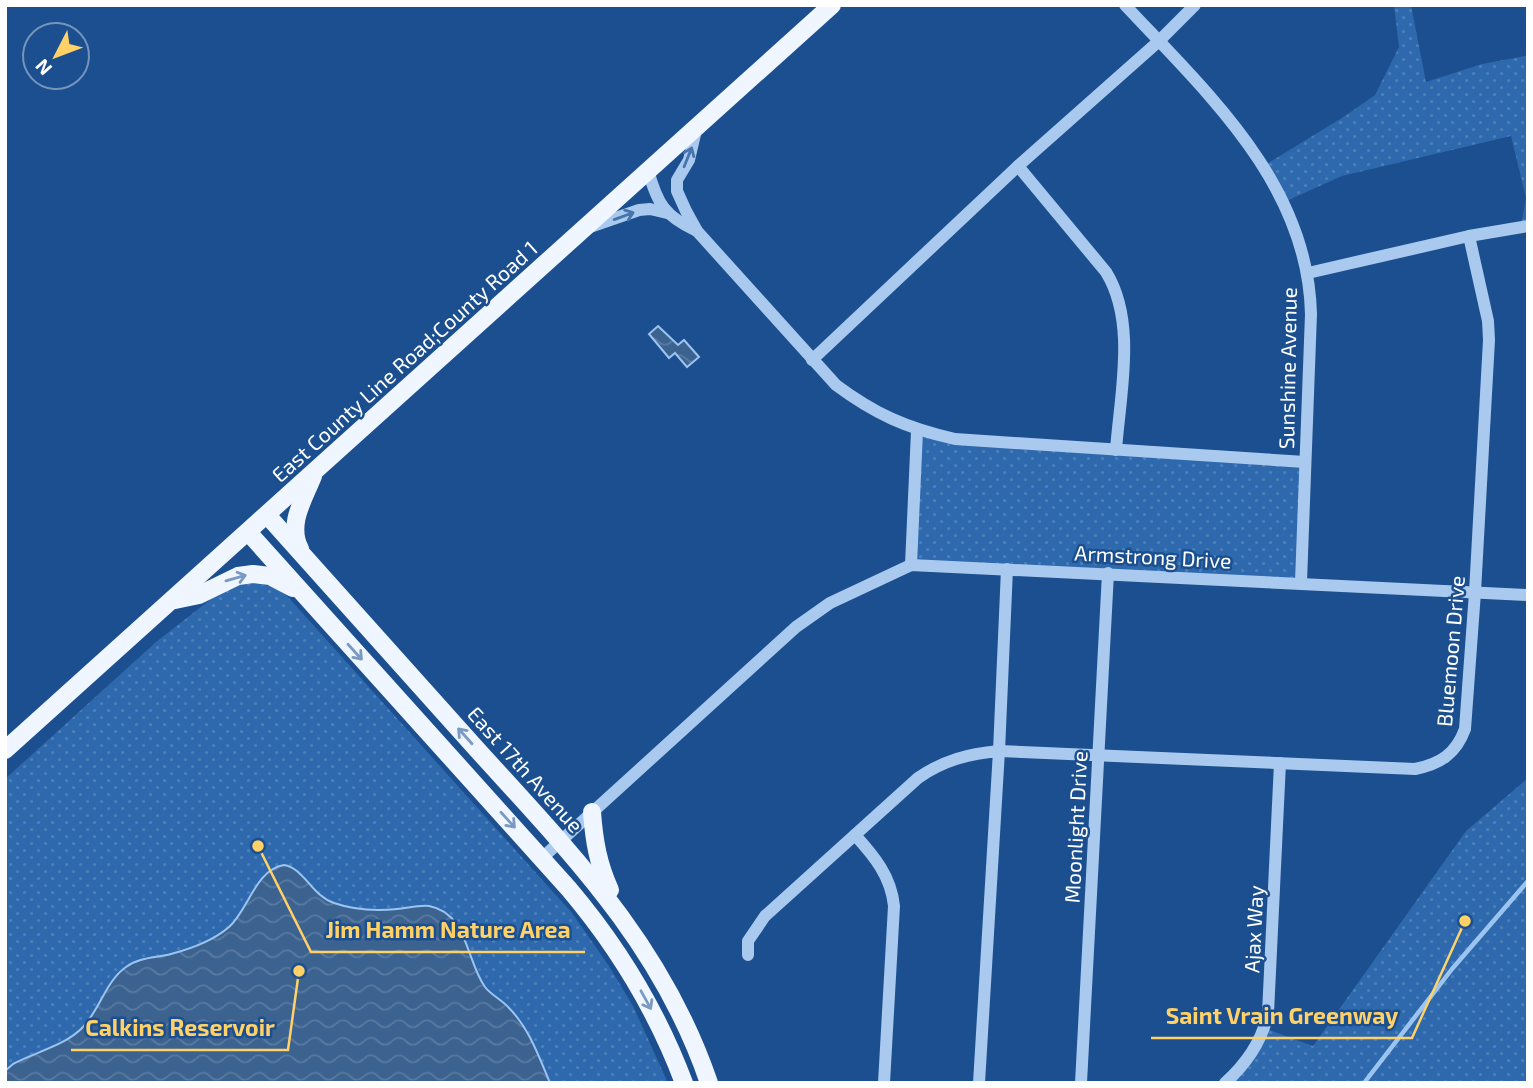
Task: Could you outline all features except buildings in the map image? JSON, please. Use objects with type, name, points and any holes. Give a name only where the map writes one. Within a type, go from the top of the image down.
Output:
[{"type":"main road","name":"East County Line Road;County Road 1","points":[[5,750],[832,5]]},
{"type":"main road","points":[[303,555],[297,543],[295,523],[314,473]]},
{"type":"main road","name":"East 17th Avenue","points":[[267,515],[561,841],[620,912],[672,997],[709,1083]]},
{"type":"main road","points":[[248,532],[542,858],[596,922],[633,975],[657,1020],[684,1083]]},
{"type":"main road","points":[[173,601],[199,595],[238,576],[253,574],[270,576],[310,600]]},
{"type":"main road","points":[[592,812],[600,867],[620,912]]},
{"type":"street","name":"Sunshine Avenue","points":[[1125,5],[1242,134],[1263,162],[1284,202],[1296,233],[1308,273],[1311,314],[1301,582]]},
{"type":"street","points":[[812,360],[1018,166],[1159,41],[1195,5]]},
{"type":"street","points":[[697,125],[689,160],[677,180],[677,191],[697,231],[812,360],[836,385],[859,402],[917,431],[955,439],[1305,462]]},
{"type":"street","points":[[1018,166],[1099,263],[1115,289],[1124,326],[1116,450]]},
{"type":"street","points":[[648,170],[657,199],[667,213],[697,231]]},
{"type":"street","points":[[582,230],[639,210],[650,209],[667,213]]},
{"type":"street","points":[[1308,273],[1469,236],[1528,226]]},
{"type":"street","name":"Bluemoon Drive","points":[[748,955],[748,942],[765,916],[906,788],[931,769],[960,757],[999,751],[1415,769],[1436,764],[1450,754],[1458,746],[1465,729],[1489,340],[1488,321],[1469,236]]},
{"type":"street","points":[[542,858],[796,627],[830,603],[911,565],[917,431]]},
{"type":"street","name":"Armstrong Drive","points":[[911,565],[1528,595]]},
{"type":"street","points":[[979,1083],[1007,569]]},
{"type":"street","name":"Moonlight Drive","points":[[1081,1083],[1108,573]]},
{"type":"street","name":"Ajax Way","points":[[1225,1083],[1242,1066],[1258,1042],[1268,1013],[1280,763]]},
{"type":"street","points":[[855,835],[880,864],[893,892],[884,1083]]},
{"type":"shaded area","points":[[1394,5],[1411,5],[1426,82],[1482,64],[1528,54],[1528,226],[1521,226],[1526,198],[1511,136],[1342,176],[1284,202],[1265,165],[1375,95],[1399,47]]},
{"type":"shaded area","points":[[917,431],[1305,462],[1301,582],[911,565]]},
{"type":"shaded area","points":[[245,583],[268,586],[288,597],[572,913],[633,1006],[668,1083],[5,1083],[5,779],[156,642],[220,592]]},
{"type":"shaded area","points":[[1528,778],[1528,1083],[1225,1083],[1264,1028],[1313,1046],[1466,831]]},
{"type":"water","points":[[658,326],[678,345],[684,340],[699,357],[687,367],[675,353],[669,358],[649,334]]},
{"type":"water","points":[[284,865],[297,871],[320,895],[334,903],[373,910],[429,906],[442,910],[452,918],[485,987],[506,1005],[522,1024],[550,1083],[5,1083],[5,1071],[13,1064],[76,1034],[94,1012],[113,980],[126,967],[142,960],[194,947],[223,932],[236,919],[266,874]]},
{"type":"waterway","points":[[1364,1083],[1452,969],[1528,881]]},
{"type":"place","name":"Jim Hamm Nature Area","points":[[258,846]]},
{"type":"place","name":"Saint Vrain Greenway","points":[[1465,921]]},
{"type":"place","name":"Calkins Reservoir","points":[[299,971]]}]
